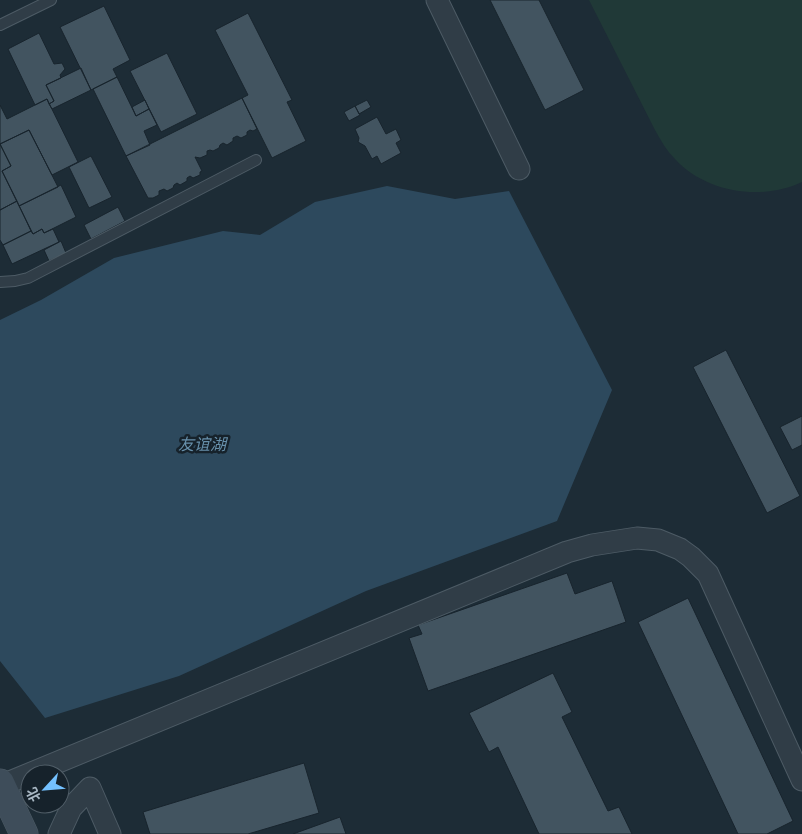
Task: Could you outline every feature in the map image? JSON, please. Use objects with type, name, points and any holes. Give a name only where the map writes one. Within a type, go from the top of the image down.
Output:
[{"type":"street","points":[[437,0],[519,169]]},
{"type":"street","points":[[24,834],[0,785],[567,552],[592,545],[637,538],[658,540],[680,550],[691,557],[708,574],[802,780]]},
{"type":"street","points":[[59,834],[71,808],[90,788],[110,834]]},
{"type":"lane","points":[[0,24],[51,0]]},
{"type":"lane","points":[[0,282],[28,278],[256,160]]},
{"type":"green space","points":[[589,0],[802,0],[802,182],[786,188],[752,192],[718,186],[702,180],[688,171],[672,156],[660,138]]},
{"type":"water","name":"友谊湖","points":[[387,186],[455,199],[509,191],[612,390],[557,521],[366,591],[179,676],[45,718],[0,661],[0,320],[41,300],[114,258],[223,231],[260,235],[315,202]]},
{"type":"building","points":[[490,0],[539,0],[584,90],[545,110]]},
{"type":"building","points":[[104,6],[130,60],[113,69],[117,77],[91,90],[60,27]]},
{"type":"building","points":[[248,13],[292,100],[287,102],[306,141],[272,158],[242,98],[248,95],[215,30]]},
{"type":"building","points":[[39,33],[54,64],[62,63],[65,69],[60,75],[61,78],[46,85],[54,101],[49,104],[47,99],[35,105],[8,49]]},
{"type":"building","points":[[167,53],[197,114],[161,132],[130,71]]},
{"type":"building","points":[[81,68],[91,90],[52,109],[49,104],[54,101],[46,85]]},
{"type":"building","points":[[117,77],[136,116],[149,109],[157,125],[144,131],[150,145],[126,156],[93,89]]},
{"type":"building","points":[[242,98],[257,129],[250,130],[247,132],[247,135],[241,138],[237,136],[233,138],[233,141],[227,145],[223,143],[213,151],[207,151],[207,155],[200,158],[195,157],[202,171],[200,175],[193,178],[190,176],[187,178],[187,181],[180,185],[177,183],[173,188],[167,191],[164,189],[159,191],[159,195],[148,198],[126,156]]},
{"type":"building","points":[[47,99],[78,162],[52,175],[29,130],[0,144],[0,105],[7,119]]},
{"type":"building","points":[[145,100],[149,109],[136,116],[132,107]]},
{"type":"building","points":[[367,100],[371,107],[359,114],[355,106]]},
{"type":"building","points":[[355,106],[360,115],[349,121],[344,112]]},
{"type":"building","points":[[377,117],[386,134],[396,129],[401,140],[396,143],[401,153],[381,164],[377,156],[372,159],[365,146],[358,142],[359,138],[355,129]]},
{"type":"building","points":[[29,130],[58,187],[19,206],[2,171],[11,166],[0,144]]},
{"type":"building","points":[[0,144],[11,166],[2,171],[17,201],[0,210]]},
{"type":"building","points":[[91,156],[112,197],[89,208],[69,167]]},
{"type":"building","points":[[61,185],[76,217],[44,233],[42,229],[33,234],[19,206]]},
{"type":"building","points":[[17,201],[31,231],[3,245],[0,240],[0,210]]},
{"type":"building","points":[[118,207],[125,221],[91,239],[84,225]]},
{"type":"building","points":[[42,229],[44,233],[53,229],[59,242],[12,264],[3,245],[31,231],[33,234]]},
{"type":"building","points":[[61,241],[66,253],[49,261],[44,250]]},
{"type":"building","points":[[726,350],[800,496],[767,513],[693,367]]},
{"type":"building","points":[[802,416],[802,445],[792,450],[780,427]]},
{"type":"building","points":[[567,573],[575,594],[612,581],[626,622],[428,691],[409,638],[422,634],[418,625]]},
{"type":"building","points":[[688,598],[793,821],[767,834],[738,834],[638,622]]},
{"type":"building","points":[[553,673],[572,712],[562,717],[608,811],[619,807],[632,834],[539,834],[498,747],[489,752],[469,713]]},
{"type":"building","points":[[304,763],[319,813],[248,834],[150,834],[143,812]]},
{"type":"building","points":[[340,817],[346,834],[293,834]]}]
